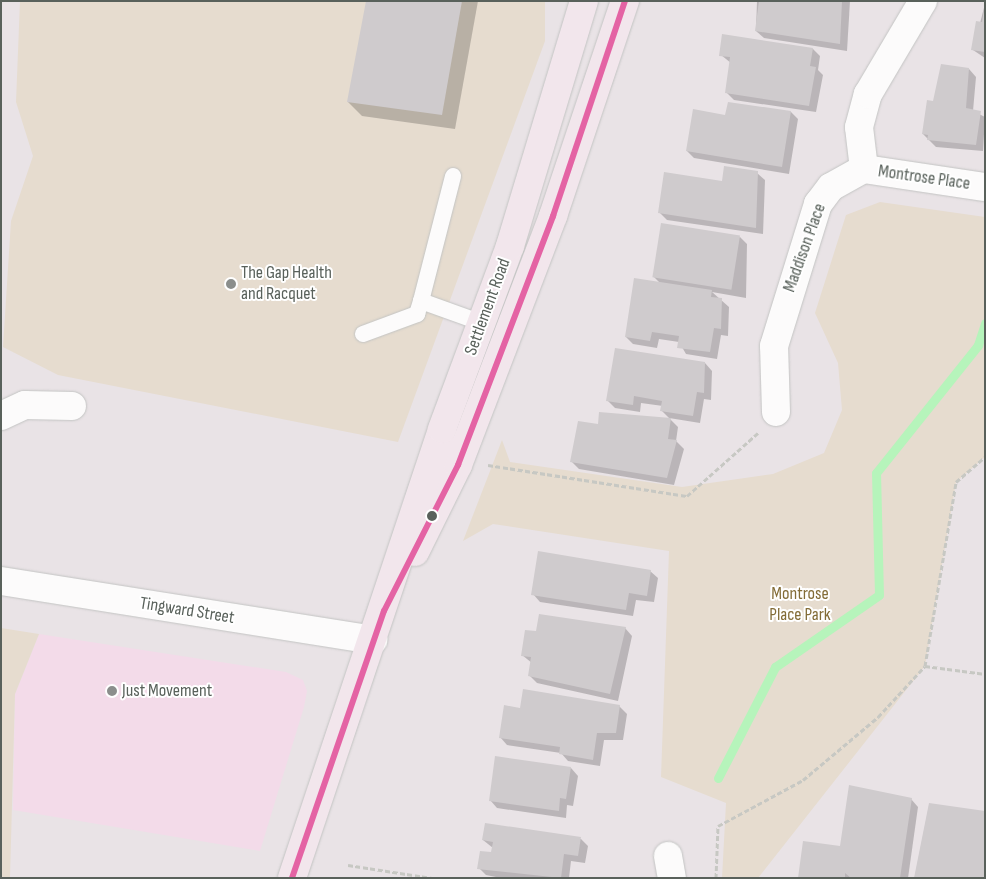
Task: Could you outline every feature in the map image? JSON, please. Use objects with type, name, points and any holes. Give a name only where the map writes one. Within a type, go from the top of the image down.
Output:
[{"type":"main road","name":"Settlement Road","points":[[292,878],[482,323],[584,1]]},
{"type":"main road","name":"Settlement Road","points":[[384,610],[458,465],[556,207],[625,1]]},
{"type":"street","points":[[864,169],[858,127],[868,94],[923,1]]},
{"type":"street","name":"Montrose Place","points":[[864,169],[985,187]]},
{"type":"street","name":"Maddison Place","points":[[776,412],[774,346],[818,204],[831,186],[864,169]]},
{"type":"street","points":[[1,416],[25,405],[72,406]]},
{"type":"street","name":"Tingward Street","points":[[1,581],[373,640]]},
{"type":"lane","points":[[363,334],[417,314],[453,176]]},
{"type":"lane","points":[[421,301],[482,323]]},
{"type":"path","points":[[488,465],[687,496],[752,440],[776,412]]},
{"type":"path","points":[[716,878],[718,826],[803,780],[878,717],[925,666],[956,482],[985,457]]},
{"type":"path","points":[[925,666],[985,674]]},
{"type":"path","points":[[348,865],[432,878]]},
{"type":"shaded area","points":[[39,634],[286,672],[303,680],[307,691],[304,707],[260,851],[13,810],[15,694]]},
{"type":"green space","name":"The Gap Health and Racquet","points":[[20,1],[545,1],[545,41],[398,442],[58,375],[3,347],[11,221],[33,156],[16,102]]},
{"type":"green space","name":"Montrose Place Park","points":[[880,202],[985,217],[985,457],[956,482],[925,666],[758,878],[722,878],[726,803],[661,777],[669,551],[493,524],[463,541],[502,440],[510,462],[682,487],[773,474],[824,453],[842,410],[838,363],[815,313],[846,215]]},
{"type":"green space","points":[[1,628],[39,634],[15,694],[10,878],[1,878]]},
{"type":"building","points":[[366,1],[462,1],[442,115],[347,102]]},
{"type":"building","points":[[759,1],[842,1],[840,44],[755,31]]},
{"type":"building","points":[[984,9],[985,52],[971,50],[976,21],[982,22]]},
{"type":"building","points":[[722,34],[813,48],[810,66],[816,67],[809,106],[725,93],[730,57],[719,56]]},
{"type":"building","points":[[941,64],[969,68],[966,108],[981,111],[976,145],[927,140],[928,135],[922,134],[927,100],[933,101]]},
{"type":"building","points":[[728,102],[791,111],[782,167],[686,151],[693,109],[725,115]]},
{"type":"building","points":[[724,166],[758,171],[756,228],[658,213],[664,172],[722,181]]},
{"type":"building","points":[[661,223],[740,236],[731,290],[652,277]]},
{"type":"building","points":[[634,278],[712,290],[711,297],[722,298],[721,329],[714,328],[710,352],[677,348],[679,336],[652,332],[650,341],[625,337]]},
{"type":"building","points":[[615,348],[705,362],[704,393],[697,392],[693,416],[660,411],[662,401],[634,396],[633,405],[606,401]]},
{"type":"building","points":[[599,412],[671,418],[668,439],[677,440],[667,478],[570,462],[578,421],[598,424]]},
{"type":"building","points":[[538,551],[651,570],[647,596],[629,593],[626,610],[531,595]]},
{"type":"building","points":[[539,614],[626,627],[610,694],[528,676],[531,657],[521,656],[525,630],[536,631]]},
{"type":"building","points":[[523,689],[620,705],[616,733],[597,733],[593,760],[559,754],[560,747],[499,738],[504,705],[520,708]]},
{"type":"building","points":[[495,756],[571,767],[566,799],[560,798],[559,811],[489,801]]},
{"type":"building","points":[[849,785],[912,798],[900,878],[851,878],[845,873],[845,878],[798,878],[803,841],[840,846]]},
{"type":"building","points":[[929,803],[985,811],[985,878],[914,878]]},
{"type":"building","points":[[485,823],[581,837],[578,856],[564,854],[561,878],[477,869],[480,851],[491,852],[493,842],[482,840]]},
{"type":"waterway","points":[[718,778],[775,667],[879,595],[876,473],[978,345],[985,323]]},
{"type":"transit line","points":[[292,878],[384,611],[458,465],[553,216],[625,1]]},
{"type":"place","name":"The Gap Health and Racquet","points":[[231,284]]},
{"type":"place","name":"Just Movement","points":[[112,691]]}]
